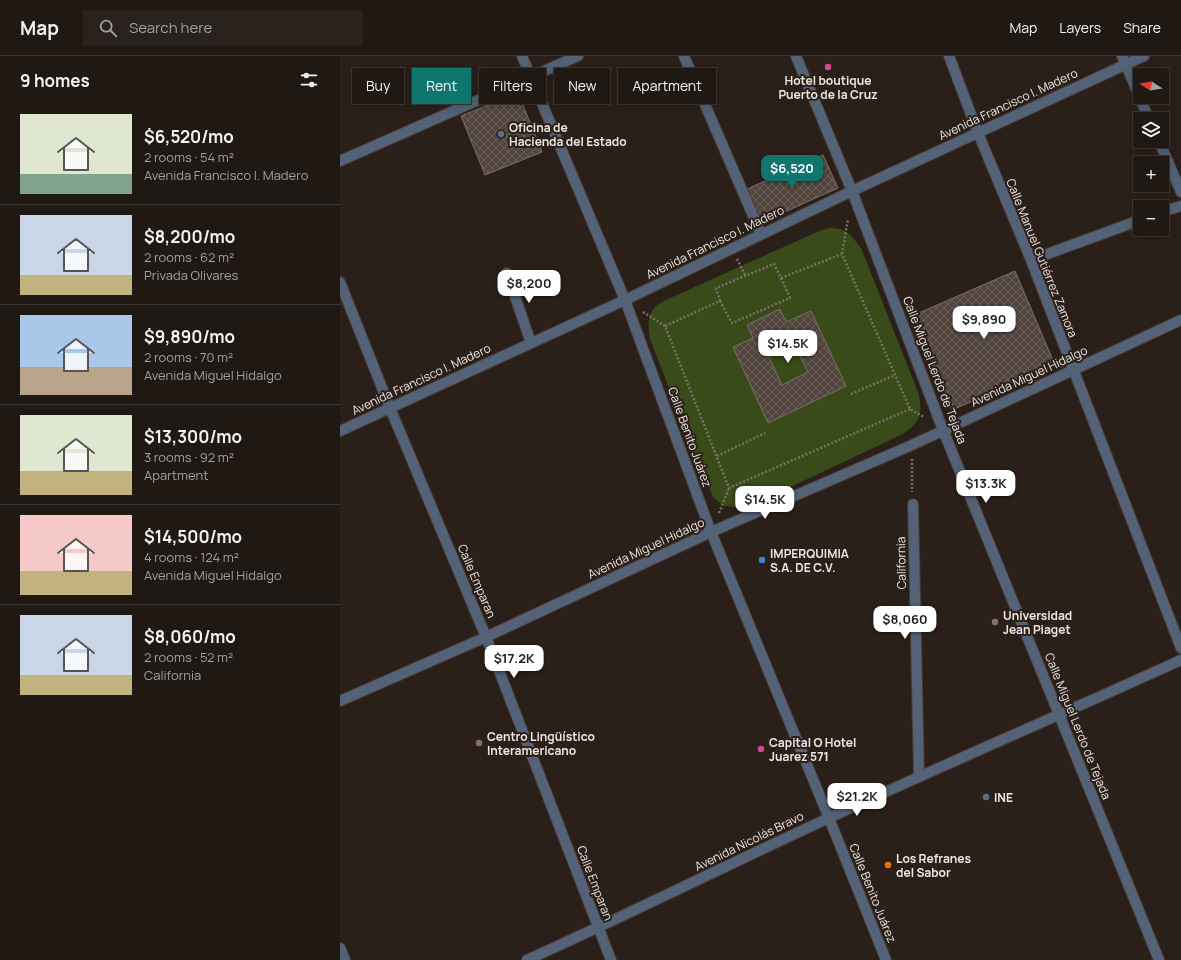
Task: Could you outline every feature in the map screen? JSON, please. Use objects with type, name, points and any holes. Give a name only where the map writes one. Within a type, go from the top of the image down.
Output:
[{"type":"street","name":"Calle Benito Juárez","points":[[522,56],[527,68]]},
{"type":"street","points":[[546,70],[578,56]]},
{"type":"street","points":[[684,56],[761,234]]},
{"type":"street","name":"Calle Miguel Lerdo de Tejada","points":[[796,56],[852,191],[943,430],[1159,960]]},
{"type":"street","name":"Calle Manuel Gutiérrez Zamora","points":[[948,56],[978,133],[1031,260],[1181,648]]},
{"type":"street","name":"Avenida Francisco I. Madero","points":[[340,431],[625,300],[761,234],[978,133],[1123,60],[1144,56]]},
{"type":"street","points":[[1123,60],[1146,112]]},
{"type":"street","points":[[340,161],[479,100]]},
{"type":"street","name":"Calle Benito Juárez","points":[[542,104],[625,300],[711,532],[886,960]]},
{"type":"street","points":[[1162,148],[1181,192]]},
{"type":"street","points":[[1169,210],[1181,206]]},
{"type":"street","points":[[1031,260],[1133,223]]},
{"type":"street","points":[[507,273],[531,343]]},
{"type":"street","name":"Calle Emparan","points":[[340,282],[390,408],[486,637],[611,960]]},
{"type":"street","name":"Avenida Miguel Hidalgo","points":[[340,701],[486,637],[711,532],[912,445],[1181,320]]},
{"type":"street","name":"California","points":[[913,504],[919,776]]},
{"type":"street","name":"Avenida Nicolás Bravo","points":[[526,960],[598,928],[919,776],[1181,660]]},
{"type":"street","points":[[340,948],[345,960]]},
{"type":"path","points":[[729,488],[910,409],[842,254],[848,215]]},
{"type":"path","points":[[781,278],[842,254]]},
{"type":"path","points":[[774,264],[781,278],[790,298],[732,323],[720,301],[716,288],[774,264]]},
{"type":"path","points":[[711,532],[729,488],[665,326],[720,301]]},
{"type":"path","points":[[851,394],[895,375]]},
{"type":"path","points":[[717,456],[765,433]]},
{"type":"path","points":[[912,445],[913,504]]},
{"type":"green space","points":[[829,228],[840,229],[848,233],[861,248],[918,392],[920,406],[919,416],[914,425],[903,434],[765,499],[738,507],[725,505],[713,497],[684,427],[650,339],[649,318],[656,306],[666,300]]},
{"type":"building","name":"Oficina de Hacienda del Estado","points":[[491,104],[522,104],[542,152],[485,175],[461,116]]},
{"type":"building","points":[[823,155],[838,188],[760,223],[745,190]]},
{"type":"building","points":[[1015,271],[1055,365],[952,410],[912,316]]},
{"type":"building","points":[[780,309],[786,322],[811,311],[846,386],[768,423],[733,347],[753,338],[747,325]],"holes":[[[794,345],[808,372],[782,385],[769,357]]]},
{"type":"place","name":"Hotel boutique Puerto de la Cruz","points":[[828,67]]},
{"type":"place","name":"Oficina de Hacienda del Estado","points":[[501,134]]},
{"type":"place","name":"IMPERQUIMIA S.A. DE C.V.","points":[[762,560]]},
{"type":"place","name":"Universidad Jean Piaget","points":[[995,622]]},
{"type":"place","name":"Centro Lingüístico Interamericano","points":[[479,743]]},
{"type":"place","name":"Capital O Hotel Juarez 571","points":[[761,749]]},
{"type":"place","name":"INE","points":[[986,797]]},
{"type":"place","name":"Los Refranes del Sabor","points":[[888,865]]}]
